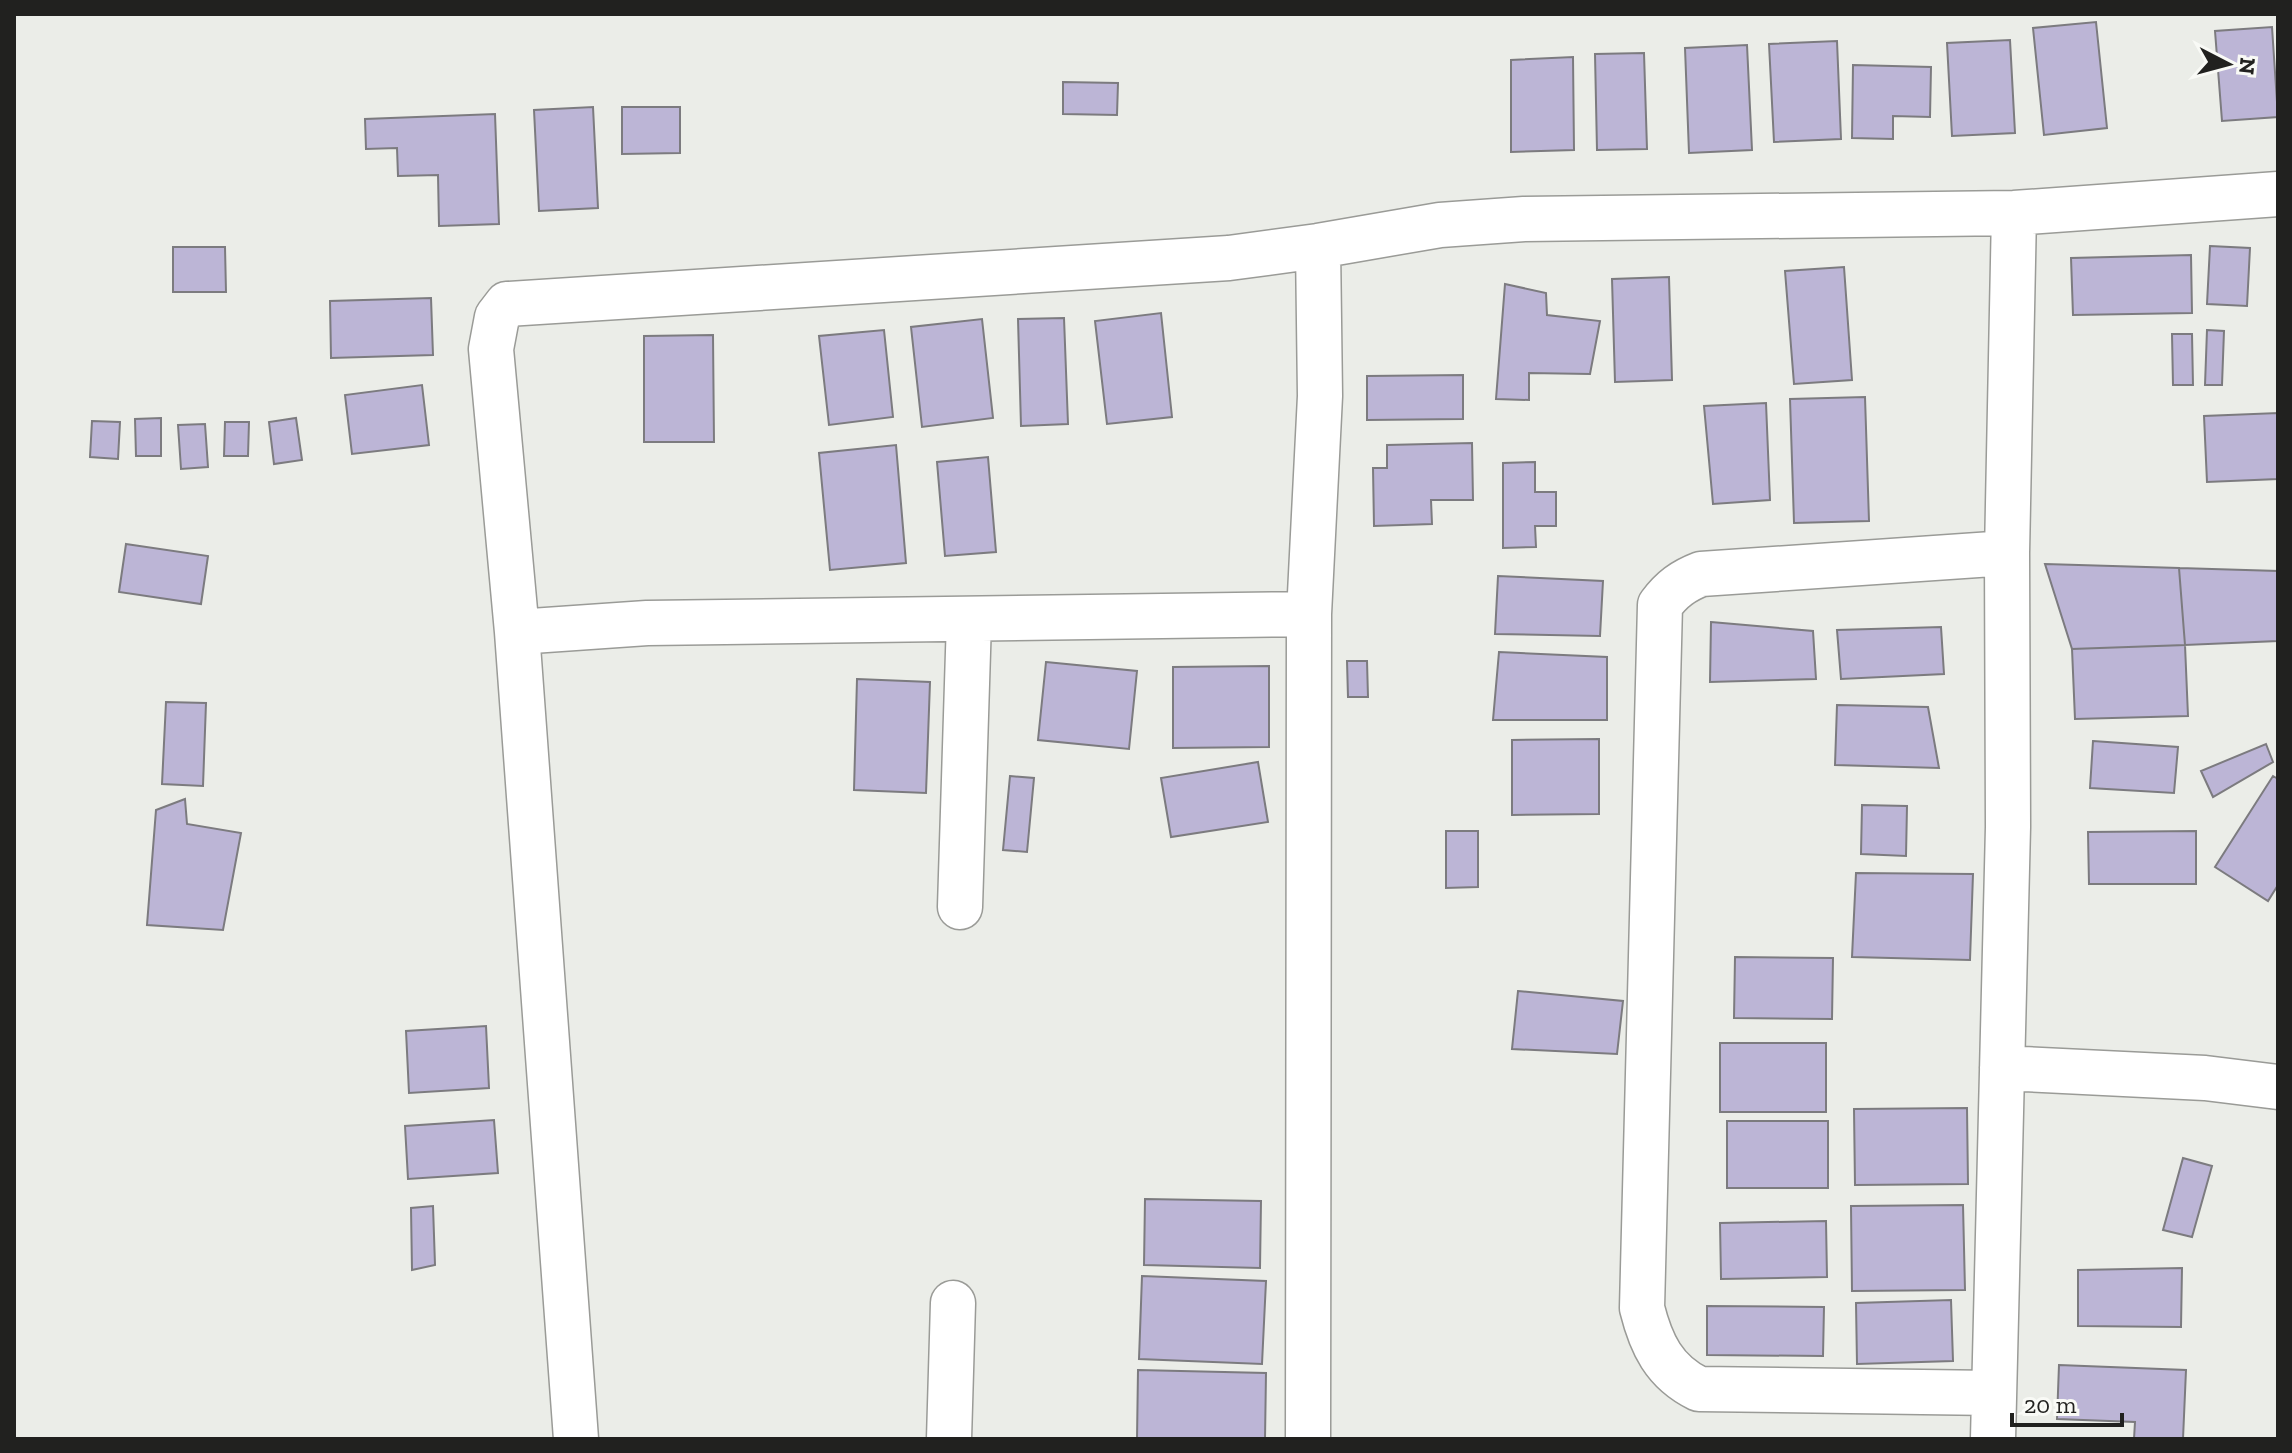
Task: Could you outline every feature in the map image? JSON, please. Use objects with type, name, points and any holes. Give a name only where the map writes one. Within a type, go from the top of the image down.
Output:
[{"type":"street","points":[[576,1439],[517,632],[491,349],[497,317],[507,304],[1229,258],[1440,225],[1524,219],[2014,213],[2278,194]]},
{"type":"street","points":[[1993,1439],[2008,827],[2007,553],[2014,213]]},
{"type":"street","points":[[1308,1439],[1309,614],[1320,396],[1318,246]]},
{"type":"street","points":[[1994,1393],[1699,1389],[1683,1382],[1659,1356],[1651,1343],[1642,1308],[1660,605],[1681,583],[1701,574],[2007,553]]},
{"type":"street","points":[[517,632],[647,623],[1309,614]]},
{"type":"street","points":[[960,907],[969,620]]},
{"type":"street","points":[[2002,1068],[2205,1078],[2278,1087]]},
{"type":"street","points":[[949,1439],[953,1303]]},
{"type":"building","points":[[2096,22],[2107,128],[2044,135],[2033,28]]},
{"type":"building","points":[[2272,27],[2278,117],[2222,121],[2215,31]]},
{"type":"building","points":[[2010,40],[2015,133],[1952,136],[1947,43]]},
{"type":"building","points":[[1837,41],[1841,139],[1774,142],[1769,44]]},
{"type":"building","points":[[1747,45],[1752,150],[1689,153],[1685,48]]},
{"type":"building","points":[[1644,53],[1647,149],[1597,150],[1595,54]]},
{"type":"building","points":[[1573,57],[1574,150],[1511,152],[1511,60]]},
{"type":"building","points":[[1853,65],[1931,67],[1930,117],[1893,116],[1893,139],[1852,138]]},
{"type":"building","points":[[1063,82],[1118,83],[1117,115],[1063,114]]},
{"type":"building","points":[[593,107],[598,208],[539,211],[534,110]]},
{"type":"building","points":[[622,107],[680,107],[680,153],[622,154]]},
{"type":"building","points":[[495,114],[499,224],[439,226],[438,175],[398,176],[397,148],[366,149],[365,119]]},
{"type":"building","points":[[2210,246],[2250,248],[2247,306],[2207,304]]},
{"type":"building","points":[[173,247],[225,247],[226,292],[173,292]]},
{"type":"building","points":[[2191,255],[2192,313],[2073,315],[2071,258]]},
{"type":"building","points":[[1844,267],[1852,380],[1794,384],[1785,271]]},
{"type":"building","points":[[1669,277],[1672,380],[1615,382],[1612,279]]},
{"type":"building","points":[[1505,284],[1546,293],[1547,315],[1600,321],[1590,374],[1529,373],[1529,400],[1496,399]]},
{"type":"building","points":[[431,298],[433,355],[331,358],[330,301]]},
{"type":"building","points":[[1161,313],[1172,417],[1107,424],[1095,321]]},
{"type":"building","points":[[1064,318],[1068,424],[1021,426],[1018,319]]},
{"type":"building","points":[[982,319],[993,418],[922,427],[911,327]]},
{"type":"building","points":[[884,330],[893,417],[829,425],[819,336]]},
{"type":"building","points":[[2207,330],[2224,331],[2222,385],[2205,385]]},
{"type":"building","points":[[2172,334],[2192,334],[2193,385],[2173,385]]},
{"type":"building","points":[[713,335],[714,442],[644,442],[644,336]]},
{"type":"building","points":[[1463,375],[1463,419],[1367,420],[1367,376]]},
{"type":"building","points":[[422,385],[429,445],[352,454],[345,395]]},
{"type":"building","points":[[1865,397],[1869,521],[1794,523],[1790,399]]},
{"type":"building","points":[[1766,403],[1770,500],[1713,504],[1704,406]]},
{"type":"building","points":[[2278,413],[2278,479],[2207,482],[2204,416]]},
{"type":"building","points":[[161,418],[161,456],[136,456],[135,419]]},
{"type":"building","points":[[296,418],[302,460],[274,464],[269,422]]},
{"type":"building","points":[[92,421],[120,422],[118,459],[90,457]]},
{"type":"building","points":[[225,422],[249,422],[248,456],[224,456]]},
{"type":"building","points":[[205,424],[208,467],[181,469],[178,425]]},
{"type":"building","points":[[1472,443],[1473,500],[1431,500],[1432,524],[1374,526],[1373,468],[1387,468],[1387,445]]},
{"type":"building","points":[[896,445],[906,563],[830,570],[819,453]]},
{"type":"building","points":[[988,457],[996,552],[945,556],[937,462]]},
{"type":"building","points":[[1535,462],[1535,492],[1556,492],[1556,526],[1535,526],[1536,547],[1503,548],[1503,463]]},
{"type":"building","points":[[126,544],[208,556],[201,604],[119,592]]},
{"type":"building","points":[[2045,564],[2179,568],[2185,645],[2072,649]]},
{"type":"building","points":[[2179,568],[2278,571],[2278,641],[2185,645]]},
{"type":"building","points":[[1498,576],[1603,581],[1600,636],[1495,634]]},
{"type":"building","points":[[1711,622],[1813,631],[1816,679],[1710,682]]},
{"type":"building","points":[[1941,627],[1944,674],[1841,679],[1837,630]]},
{"type":"building","points":[[2185,645],[2188,716],[2075,719],[2072,649]]},
{"type":"building","points":[[1499,652],[1607,657],[1607,720],[1493,720]]},
{"type":"building","points":[[1347,661],[1367,661],[1368,697],[1348,697]]},
{"type":"building","points":[[1046,662],[1137,671],[1129,749],[1038,740]]},
{"type":"building","points":[[1269,666],[1269,747],[1173,748],[1173,667]]},
{"type":"building","points":[[857,679],[930,682],[926,793],[854,790]]},
{"type":"building","points":[[166,702],[206,703],[203,786],[162,784]]},
{"type":"building","points":[[1837,705],[1928,707],[1939,768],[1835,765]]},
{"type":"building","points":[[1599,739],[1599,814],[1512,815],[1512,740]]},
{"type":"building","points":[[2093,741],[2178,747],[2174,793],[2090,788]]},
{"type":"building","points":[[2266,744],[2273,762],[2213,797],[2201,771]]},
{"type":"building","points":[[1258,762],[1268,822],[1171,837],[1161,778]]},
{"type":"building","points":[[1010,776],[1034,778],[1027,852],[1003,850]]},
{"type":"building","points":[[2273,776],[2278,779],[2278,885],[2268,901],[2215,867]]},
{"type":"building","points":[[185,799],[187,824],[241,833],[223,930],[147,925],[156,810]]},
{"type":"building","points":[[1862,805],[1907,806],[1906,856],[1861,854]]},
{"type":"building","points":[[1446,831],[1478,831],[1478,887],[1446,888]]},
{"type":"building","points":[[2196,831],[2196,884],[2089,884],[2088,832]]},
{"type":"building","points":[[1856,873],[1973,874],[1970,960],[1852,957]]},
{"type":"building","points":[[1735,957],[1833,958],[1832,1019],[1734,1018]]},
{"type":"building","points":[[1518,991],[1623,1001],[1617,1054],[1512,1049]]},
{"type":"building","points":[[486,1026],[489,1088],[409,1093],[406,1031]]},
{"type":"building","points":[[1720,1043],[1826,1043],[1826,1112],[1720,1112]]},
{"type":"building","points":[[1967,1108],[1968,1184],[1855,1185],[1854,1109]]},
{"type":"building","points":[[494,1120],[498,1173],[408,1179],[405,1126]]},
{"type":"building","points":[[1727,1121],[1828,1121],[1828,1188],[1727,1188]]},
{"type":"building","points":[[2183,1158],[2212,1166],[2192,1237],[2163,1230]]},
{"type":"building","points":[[1145,1199],[1261,1201],[1260,1268],[1144,1265]]},
{"type":"building","points":[[1963,1205],[1965,1290],[1852,1291],[1851,1206]]},
{"type":"building","points":[[433,1206],[435,1265],[412,1270],[411,1208]]},
{"type":"building","points":[[1826,1221],[1827,1277],[1721,1279],[1720,1223]]},
{"type":"building","points":[[2182,1268],[2181,1327],[2078,1326],[2078,1270]]},
{"type":"building","points":[[1142,1276],[1266,1281],[1262,1364],[1139,1359]]},
{"type":"building","points":[[1951,1300],[1953,1361],[1857,1364],[1856,1303]]},
{"type":"building","points":[[1707,1306],[1824,1307],[1823,1356],[1707,1355]]},
{"type":"building","points":[[2059,1365],[2186,1370],[2183,1439],[2134,1439],[2135,1422],[2057,1419]]},
{"type":"building","points":[[1138,1370],[1266,1373],[1265,1439],[1137,1439]]}]
